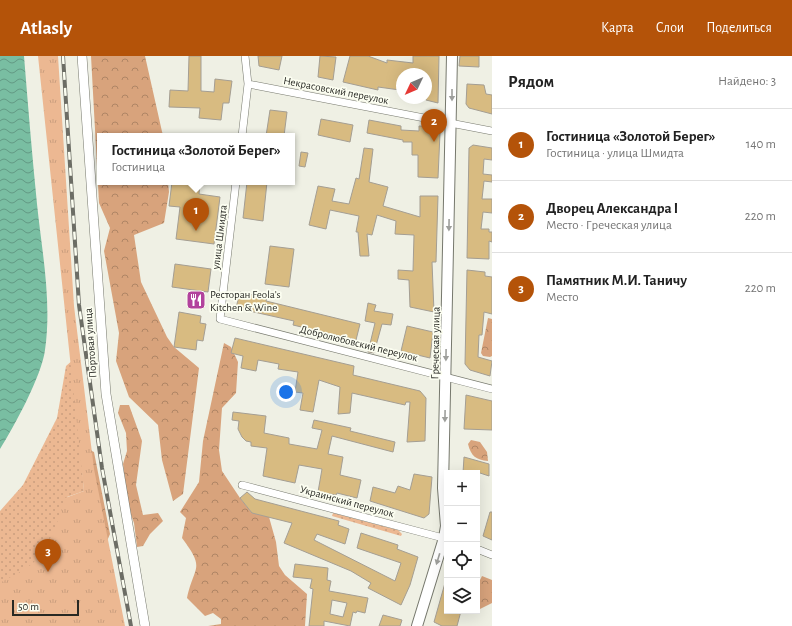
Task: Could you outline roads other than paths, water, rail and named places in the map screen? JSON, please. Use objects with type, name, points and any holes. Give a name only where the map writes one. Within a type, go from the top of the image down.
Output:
[{"type":"main road","name":"Греческая улица","points":[[444,506],[443,488],[452,124],[452,56]]},
{"type":"main road","name":"Греческая улица","points":[[417,626],[445,542]]},
{"type":"street","name":"Портовая улица","points":[[82,56],[106,394],[145,626]]},
{"type":"street","points":[[242,133],[248,84],[245,56]]},
{"type":"street","name":"Некрасовский переулок","points":[[248,84],[492,131]]},
{"type":"street","name":"улица Шмидта","points":[[220,319],[236,185]]},
{"type":"street","name":"Добролюбовский переулок","points":[[220,319],[492,389]]},
{"type":"street","name":"Украинский переулок","points":[[242,485],[444,537]]},
{"type":"street","points":[[480,551],[492,555]]},
{"type":"water","points":[[0,56],[24,56],[35,186],[46,277],[47,332],[43,361],[39,373],[20,415],[0,449]]},
{"type":"railway","points":[[63,56],[79,305],[102,468],[131,626]]},
{"type":"place","name":"Дворец Александра I","points":[[434,142]]},
{"type":"place","name":"Гостиница «Золотой Берег»","points":[[196,231]]},
{"type":"place","name":"Ресторан Feola’s Kitchen & Wine","points":[[196,300]]},
{"type":"place","name":"Памятник М.И. Таничу","points":[[48,572]]}]
